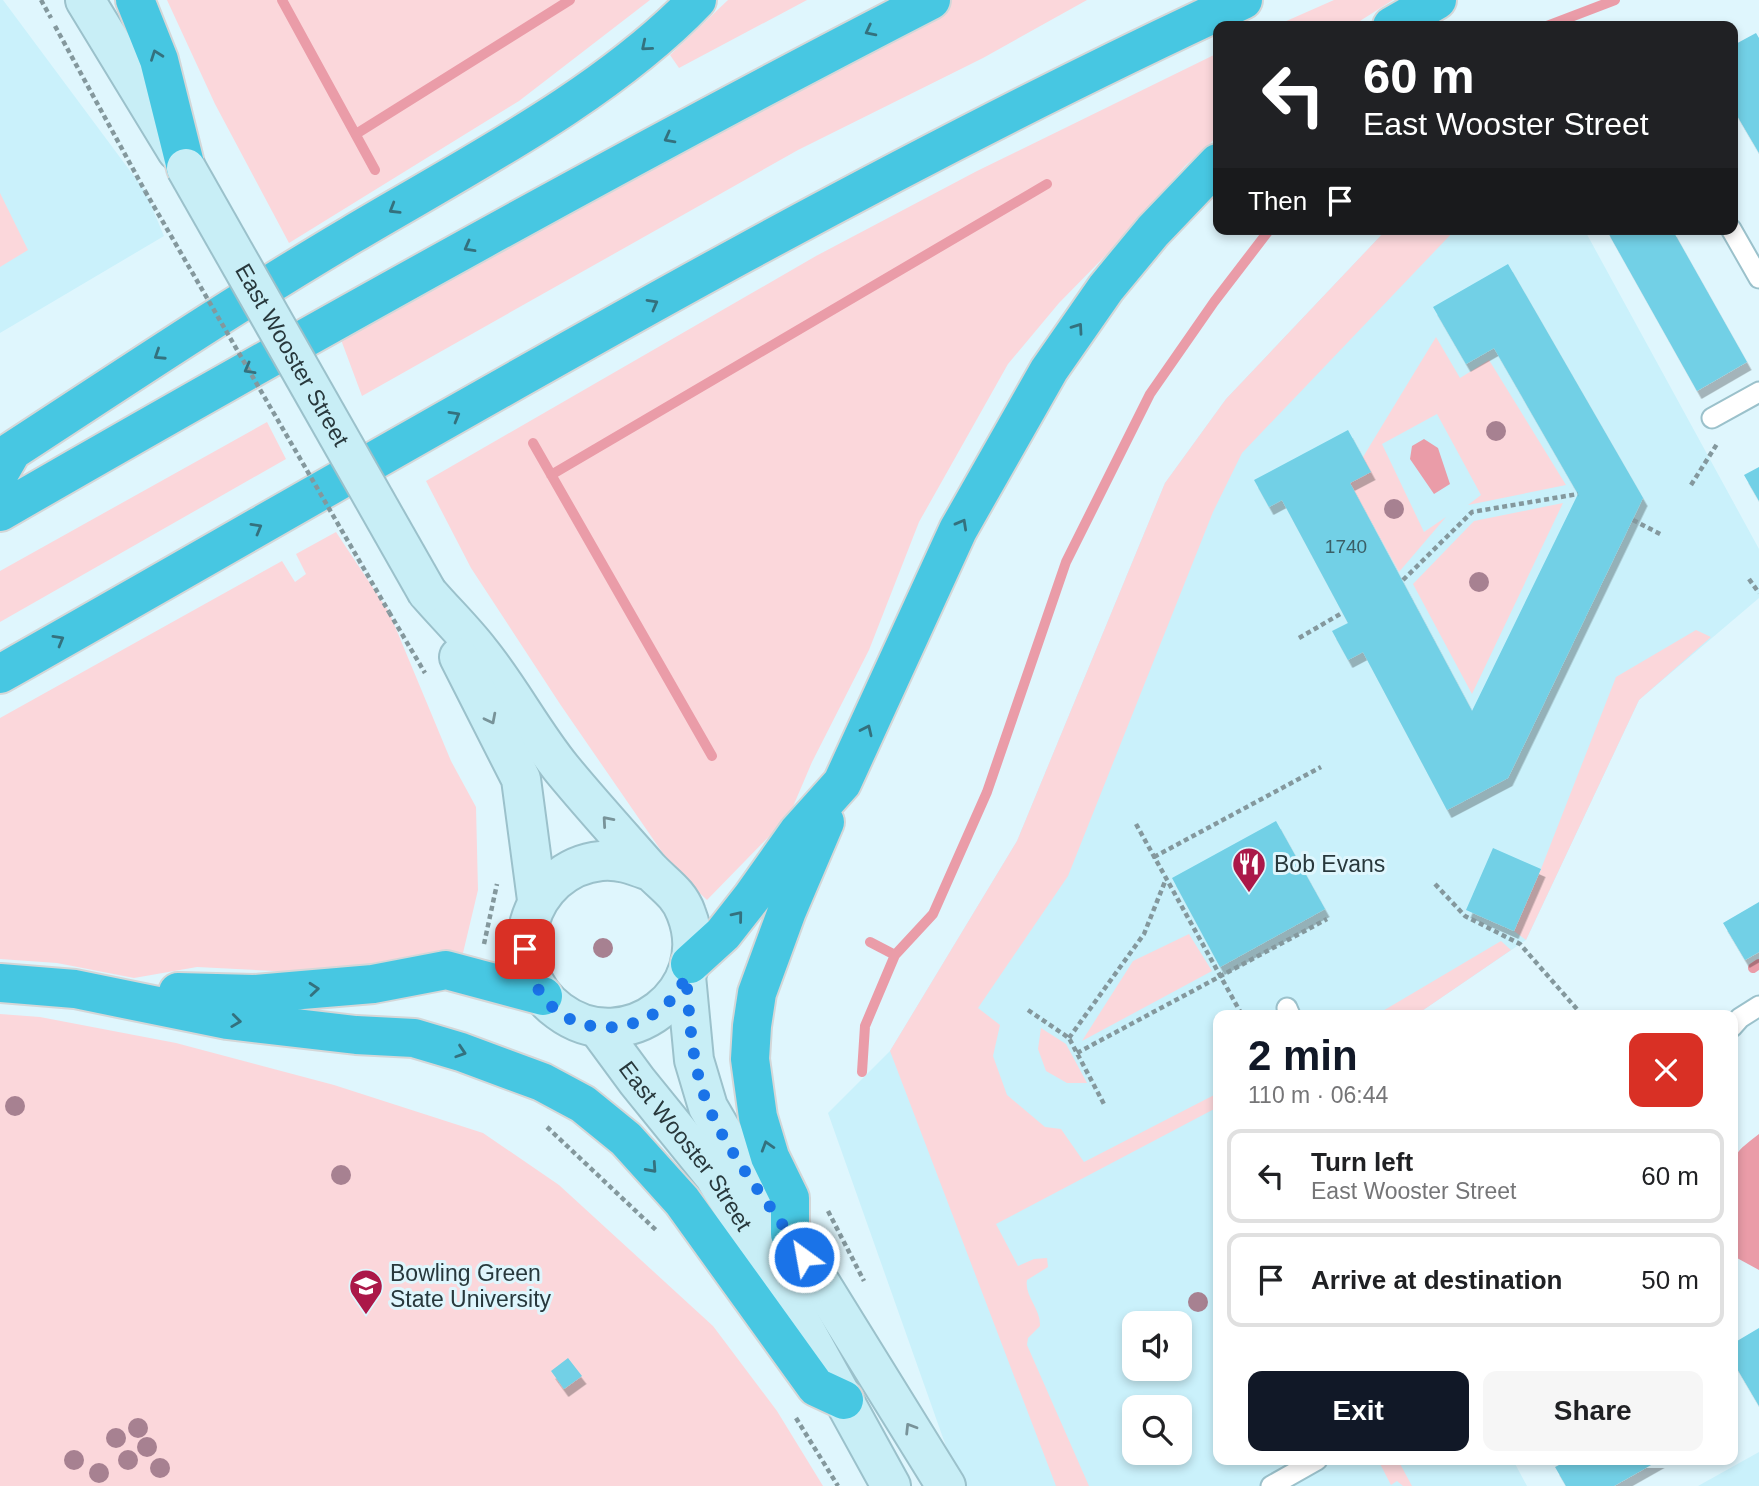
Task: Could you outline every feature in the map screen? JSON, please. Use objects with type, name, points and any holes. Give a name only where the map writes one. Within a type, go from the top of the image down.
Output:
[{"type":"highway","points":[[135,0],[159,60],[186,168]]},
{"type":"highway","points":[[0,471],[12,451],[265,286],[539,123],[621,66],[697,0]]},
{"type":"highway","points":[[0,512],[217,387],[552,201],[931,0]]},
{"type":"highway","points":[[0,674],[632,316],[901,170],[1244,0]]},
{"type":"highway","points":[[1401,21],[1437,0]]},
{"type":"highway","points":[[790,1234],[790,1198],[770,1157],[758,1117],[750,1059],[757,993],[787,911],[842,783],[958,530],[1049,370],[1106,288],[1153,231],[1213,168]]},
{"type":"highway","points":[[688,970],[723,934],[798,832],[842,783]]},
{"type":"highway","points":[[0,983],[75,989],[254,994],[373,984],[446,970],[542,996]]},
{"type":"highway","points":[[75,989],[227,1020],[356,1035],[414,1038],[542,1082],[583,1104],[626,1139],[682,1201],[816,1387],[844,1400]]},
{"type":"main road","name":"East Wooster Street","points":[[85,0],[159,119]]},
{"type":"main road","name":"East Wooster Street","points":[[100,0],[186,168],[427,592],[522,779],[537,900]]},
{"type":"main road","name":"East Wooster Street","points":[[427,592],[480,652],[561,767],[652,872],[672,890],[686,912],[693,938],[688,970],[694,1060],[709,1107],[737,1157],[790,1234],[946,1486]]},
{"type":"main road","name":"East Wooster Street","points":[[652,872],[628,862],[602,860],[576,867],[554,880],[537,900],[527,924],[525,949],[530,974],[542,996],[558,1011],[577,1022],[598,1028],[622,1027],[646,1020],[666,1006],[681,987],[688,970]]},
{"type":"main road","name":"East Wooster Street","points":[[598,1028],[713,1176],[777,1279],[891,1486]]},
{"type":"lane","points":[[1734,235],[1759,278]]},
{"type":"lane","points":[[1712,418],[1759,392]]},
{"type":"lane","points":[[1738,1020],[1759,1006]]},
{"type":"lane","points":[[1270,1486],[1308,1465]]},
{"type":"path","points":[[41,0],[145,191],[429,681]]},
{"type":"path","points":[[1691,485],[1722,437]]},
{"type":"path","points":[[1403,580],[1472,512],[1578,494]]},
{"type":"path","points":[[1633,520],[1662,535]]},
{"type":"path","points":[[1749,579],[1759,593]]},
{"type":"path","points":[[1299,638],[1342,613]]},
{"type":"path","points":[[1154,857],[1321,767]]},
{"type":"path","points":[[1136,824],[1239,1010]]},
{"type":"path","points":[[482,953],[498,879]]},
{"type":"path","points":[[1069,1038],[1144,934],[1166,879]]},
{"type":"path","points":[[1435,884],[1465,916],[1520,944],[1578,1010]]},
{"type":"path","points":[[1077,1053],[1327,919]]},
{"type":"path","points":[[1028,1010],[1069,1038],[1105,1106]]},
{"type":"path","points":[[538,1118],[661,1236]]},
{"type":"path","points":[[822,1201],[868,1288]]},
{"type":"path","points":[[794,1415],[838,1486]]},
{"type":"shaded area","points":[[0,0],[3,0],[145,191],[164,236],[0,333]]},
{"type":"shaded area","points":[[167,0],[650,0],[519,101],[289,243],[215,104]]},
{"type":"shaded area","points":[[728,0],[807,0],[679,68],[670,55]]},
{"type":"shaded area","points":[[934,0],[1087,0],[983,58],[798,150],[362,396],[337,329]]},
{"type":"shaded area","points":[[1334,0],[1393,0],[1360,21],[1286,21]]},
{"type":"shaded area","points":[[1213,55],[1213,141],[1185,166],[1111,250],[1059,303],[1008,364],[919,522],[869,650],[812,762],[789,816],[707,900],[673,868],[560,704],[471,568],[426,481],[816,256],[977,171]]},
{"type":"shaded area","points":[[0,193],[28,250],[0,267]]},
{"type":"shaded area","points":[[1381,235],[1587,235],[1759,549],[1759,598],[1639,700],[1526,940],[1423,1010],[1213,1010],[1213,1465],[1516,1465],[1527,1486],[960,1486],[828,1113],[890,1051],[1017,841],[1165,483],[1226,399]]},
{"type":"shaded area","points":[[1381,235],[1450,235],[1242,453],[1213,512],[1068,876],[978,1008],[1000,1025],[993,1056],[1007,1095],[1045,1127],[1061,1129],[1084,1162],[1213,1096],[1213,1110],[996,1224],[1018,1266],[1034,1259],[1047,1258],[1048,1267],[1027,1280],[1028,1292],[1038,1314],[1040,1326],[1028,1338],[1027,1345],[1089,1486],[1056,1486],[890,1051],[1017,841],[1165,483],[1226,399]]},
{"type":"shaded area","points":[[1436,337],[1460,378],[1489,360],[1566,485],[1468,505],[1481,495],[1437,414],[1382,444],[1424,532],[1446,517],[1399,572],[1350,483]]},
{"type":"shaded area","points":[[267,422],[286,459],[0,622],[0,571]]},
{"type":"shaded area","points":[[1424,439],[1438,448],[1450,484],[1434,494],[1410,459],[1412,446]]},
{"type":"shaded area","points":[[1563,503],[1472,694],[1413,584],[1474,521]]},
{"type":"shaded area","points":[[336,532],[389,612],[451,761],[476,807],[478,890],[463,953],[334,974],[197,967],[134,978],[57,963],[0,959],[0,718],[282,561],[295,582],[306,574],[296,554]]},
{"type":"shaded area","points":[[1696,630],[1711,637],[1639,700],[1526,940],[1514,931],[1616,677]]},
{"type":"shaded area","points":[[1189,934],[1212,971],[1082,1041],[1133,961]]},
{"type":"shaded area","points":[[1501,941],[1511,950],[1423,1010],[1384,1010]]},
{"type":"shaded area","name":"Bowling Green State University","points":[[0,1014],[40,1017],[176,1043],[334,1085],[483,1133],[559,1185],[713,1326],[777,1411],[823,1486],[0,1486]]},
{"type":"shaded area","points":[[1041,1028],[1066,1044],[1087,1083],[1067,1083],[1046,1071],[1038,1049]]},
{"type":"shaded area","points":[[1759,1134],[1759,1270],[1738,1259],[1738,1153]]},
{"type":"shaded area","points":[[1759,1452],[1759,1486],[1698,1486],[1738,1465]]},
{"type":"shaded area","points":[[1381,1465],[1401,1465],[1412,1486],[1403,1486],[1397,1481],[1391,1485]]},
{"type":"building","points":[[1756,33],[1759,38],[1759,153],[1738,117],[1738,43]]},
{"type":"building","points":[[1609,235],[1675,235],[1747,362],[1697,391]]},
{"type":"building","points":[[1508,264],[1643,498],[1508,778],[1447,810],[1363,652],[1348,660],[1332,631],[1348,623],[1282,500],[1269,507],[1254,480],[1348,430],[1371,472],[1350,483],[1472,711],[1578,494],[1494,348],[1466,364],[1433,307]]},
{"type":"building","points":[[1759,467],[1759,501],[1744,475]]},
{"type":"building","name":"Bob Evans","points":[[1276,821],[1325,909],[1220,967],[1172,878]]},
{"type":"building","points":[[1493,848],[1541,869],[1514,931],[1466,910]]},
{"type":"building","points":[[1759,902],[1759,952],[1745,960],[1723,923]]},
{"type":"building","points":[[1759,1328],[1759,1406],[1738,1370],[1738,1340]]},
{"type":"building","points":[[568,1358],[582,1376],[564,1389],[551,1371]]},
{"type":"building","points":[[1651,1465],[1614,1486],[1566,1486],[1555,1467]]},
{"type":"waterway","points":[[282,0],[375,170]]},
{"type":"waterway","points":[[356,134],[570,0]]},
{"type":"waterway","points":[[1560,21],[1615,0]]},
{"type":"waterway","points":[[551,475],[1047,184]]},
{"type":"waterway","points":[[862,1072],[865,1026],[895,955],[933,914],[987,792],[1066,562],[1150,394],[1214,302],[1265,235]]},
{"type":"waterway","points":[[533,443],[712,756]]},
{"type":"waterway","points":[[870,942],[895,955]]},
{"type":"waterway","points":[[1753,968],[1759,964]]},
{"type":"place","name":"Bob Evans","points":[[1249,894]]},
{"type":"place","name":"Bowling Green State University","points":[[366,1316]]},
{"type":"route","points":[[525,949],[530,974],[542,996],[558,1011],[577,1022],[598,1028],[622,1027],[646,1020],[666,1006],[686,976],[694,1060],[709,1107],[737,1157],[804,1257]]}]
